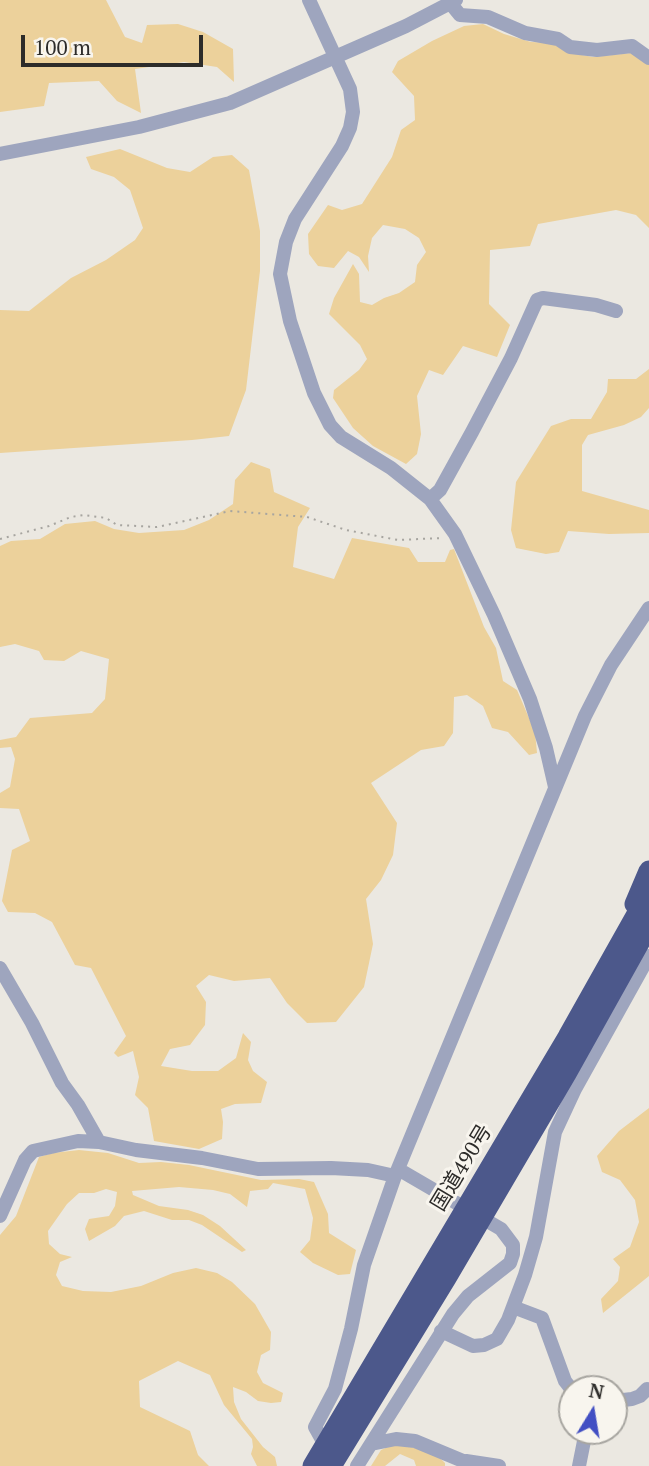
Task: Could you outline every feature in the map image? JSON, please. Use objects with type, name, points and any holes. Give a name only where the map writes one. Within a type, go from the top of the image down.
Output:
[{"type":"highway","points":[[608,968],[649,871]]},
{"type":"highway","name":"国道490号","points":[[331,1466],[649,893]]},
{"type":"highway","name":"国道490号","points":[[313,1466],[474,1212],[567,1072],[649,925]]},
{"type":"street","points":[[309,0],[350,89],[353,112],[342,146],[296,219],[286,242],[280,274],[290,321],[314,393],[330,425],[341,437],[391,468],[430,499],[455,534],[530,699],[555,787]]},
{"type":"street","points":[[0,155],[187,116],[230,103],[407,26],[453,2],[460,15],[488,17],[525,33],[558,39],[570,47],[597,50],[632,46],[649,58]]},
{"type":"street","points":[[430,499],[440,489],[472,432],[511,358],[537,300],[543,298],[596,305],[616,311]]},
{"type":"street","points":[[326,1445],[315,1427],[335,1389],[364,1265],[397,1172],[585,716],[611,666],[649,608]]},
{"type":"street","points":[[441,1331],[473,1346],[484,1345],[497,1339],[513,1307],[536,1237],[555,1132],[575,1089],[649,956]]},
{"type":"street","points":[[0,968],[62,1083],[99,1142]]},
{"type":"street","points":[[0,1216],[25,1160],[33,1151],[78,1142],[99,1142],[136,1150],[202,1158],[258,1170],[331,1168],[397,1172],[501,1229],[513,1245],[510,1263],[468,1296],[441,1331],[357,1466]]},
{"type":"street","points":[[513,1307],[542,1318],[563,1375]]},
{"type":"street","points":[[628,1399],[640,1396],[647,1389]]},
{"type":"street","points":[[371,1444],[396,1439],[415,1441],[470,1463],[499,1466]]},
{"type":"street","points":[[579,1466],[584,1445]]},
{"type":"path","points":[[0,540],[84,515],[106,518],[117,525],[157,527],[230,511],[307,517],[346,530],[398,540],[438,539],[455,534]]},
{"type":"shaded area","points":[[0,0],[106,0],[125,37],[142,43],[147,25],[178,24],[203,32],[233,49],[234,82],[217,67],[184,62],[135,69],[141,113],[117,101],[99,81],[49,83],[44,106],[0,112]]},
{"type":"shaded area","points":[[483,24],[531,42],[556,43],[571,53],[593,57],[631,53],[649,65],[649,228],[636,215],[616,210],[538,224],[530,246],[490,250],[489,304],[510,325],[497,357],[463,346],[443,375],[429,370],[417,396],[421,434],[417,454],[406,464],[373,446],[353,428],[333,398],[334,390],[359,370],[367,359],[360,345],[329,314],[334,298],[353,264],[359,274],[360,302],[372,305],[399,293],[415,282],[417,265],[426,252],[419,238],[405,229],[383,225],[372,238],[368,256],[369,272],[359,257],[348,251],[334,268],[318,266],[309,254],[308,234],[328,205],[342,210],[362,204],[392,157],[401,130],[415,120],[414,96],[392,72],[398,61],[464,26]]},
{"type":"shaded area","points":[[120,149],[167,168],[190,172],[213,157],[232,155],[249,170],[260,231],[260,271],[246,390],[229,436],[0,453],[0,310],[29,311],[71,278],[106,260],[135,240],[143,228],[130,190],[114,177],[91,169],[86,157]]},
{"type":"shaded area","points":[[649,369],[649,408],[641,417],[624,425],[588,435],[582,445],[582,491],[649,510],[649,533],[568,531],[559,552],[546,554],[516,548],[511,530],[516,482],[551,426],[571,419],[591,419],[607,392],[608,379],[636,379]]},
{"type":"shaded area","points":[[251,462],[270,469],[274,492],[310,508],[298,527],[293,567],[334,579],[352,538],[409,548],[418,562],[445,562],[450,550],[454,549],[484,627],[496,648],[503,681],[517,690],[535,732],[537,753],[529,755],[508,732],[492,728],[483,706],[467,695],[454,697],[453,733],[444,746],[421,750],[371,783],[397,823],[393,855],[381,880],[366,899],[373,944],[364,987],[336,1022],[307,1023],[287,1003],[270,978],[234,981],[209,975],[196,986],[206,1002],[205,1025],[190,1045],[170,1049],[161,1066],[192,1071],[218,1071],[236,1058],[243,1033],[251,1042],[248,1060],[253,1071],[267,1082],[261,1103],[235,1104],[221,1109],[222,1139],[199,1149],[154,1141],[148,1108],[135,1095],[139,1077],[133,1051],[118,1057],[114,1053],[126,1036],[91,968],[75,965],[52,922],[35,913],[8,912],[2,901],[12,850],[30,841],[19,809],[0,808],[0,793],[10,787],[15,759],[11,747],[0,748],[0,740],[16,737],[30,718],[92,713],[105,699],[109,659],[81,651],[64,661],[44,660],[39,651],[15,644],[0,647],[0,546],[11,541],[40,539],[65,524],[95,521],[114,529],[139,533],[184,530],[209,520],[233,504],[235,480]]},
{"type":"shaded area","points":[[649,1108],[649,1276],[603,1313],[601,1299],[618,1281],[620,1267],[613,1259],[630,1247],[639,1222],[635,1200],[620,1180],[602,1172],[597,1156],[619,1131]]},
{"type":"shaded area","points":[[79,1150],[108,1153],[139,1163],[189,1165],[261,1180],[299,1179],[314,1182],[328,1214],[329,1233],[356,1250],[350,1274],[338,1275],[313,1263],[300,1252],[310,1240],[313,1218],[305,1189],[273,1183],[268,1189],[250,1191],[247,1207],[230,1194],[213,1190],[179,1187],[132,1191],[133,1195],[159,1206],[203,1215],[220,1226],[246,1250],[242,1252],[202,1225],[189,1220],[172,1220],[144,1211],[124,1216],[115,1226],[89,1241],[85,1229],[89,1219],[109,1216],[115,1206],[117,1192],[106,1189],[94,1193],[79,1193],[67,1204],[48,1231],[49,1244],[60,1254],[72,1257],[60,1262],[56,1275],[62,1286],[83,1291],[111,1292],[141,1286],[173,1273],[196,1268],[217,1273],[232,1282],[255,1304],[271,1332],[270,1350],[261,1355],[257,1372],[263,1383],[283,1393],[281,1402],[271,1403],[258,1401],[233,1387],[234,1402],[241,1419],[263,1447],[275,1457],[277,1466],[257,1466],[251,1454],[252,1439],[224,1405],[210,1375],[178,1361],[139,1381],[140,1407],[190,1431],[198,1455],[209,1466],[0,1466],[0,1235],[16,1216],[39,1157]]},
{"type":"shaded area","points":[[397,1443],[436,1454],[445,1466],[416,1466],[414,1460],[400,1454],[385,1466],[371,1466],[381,1450]]}]
